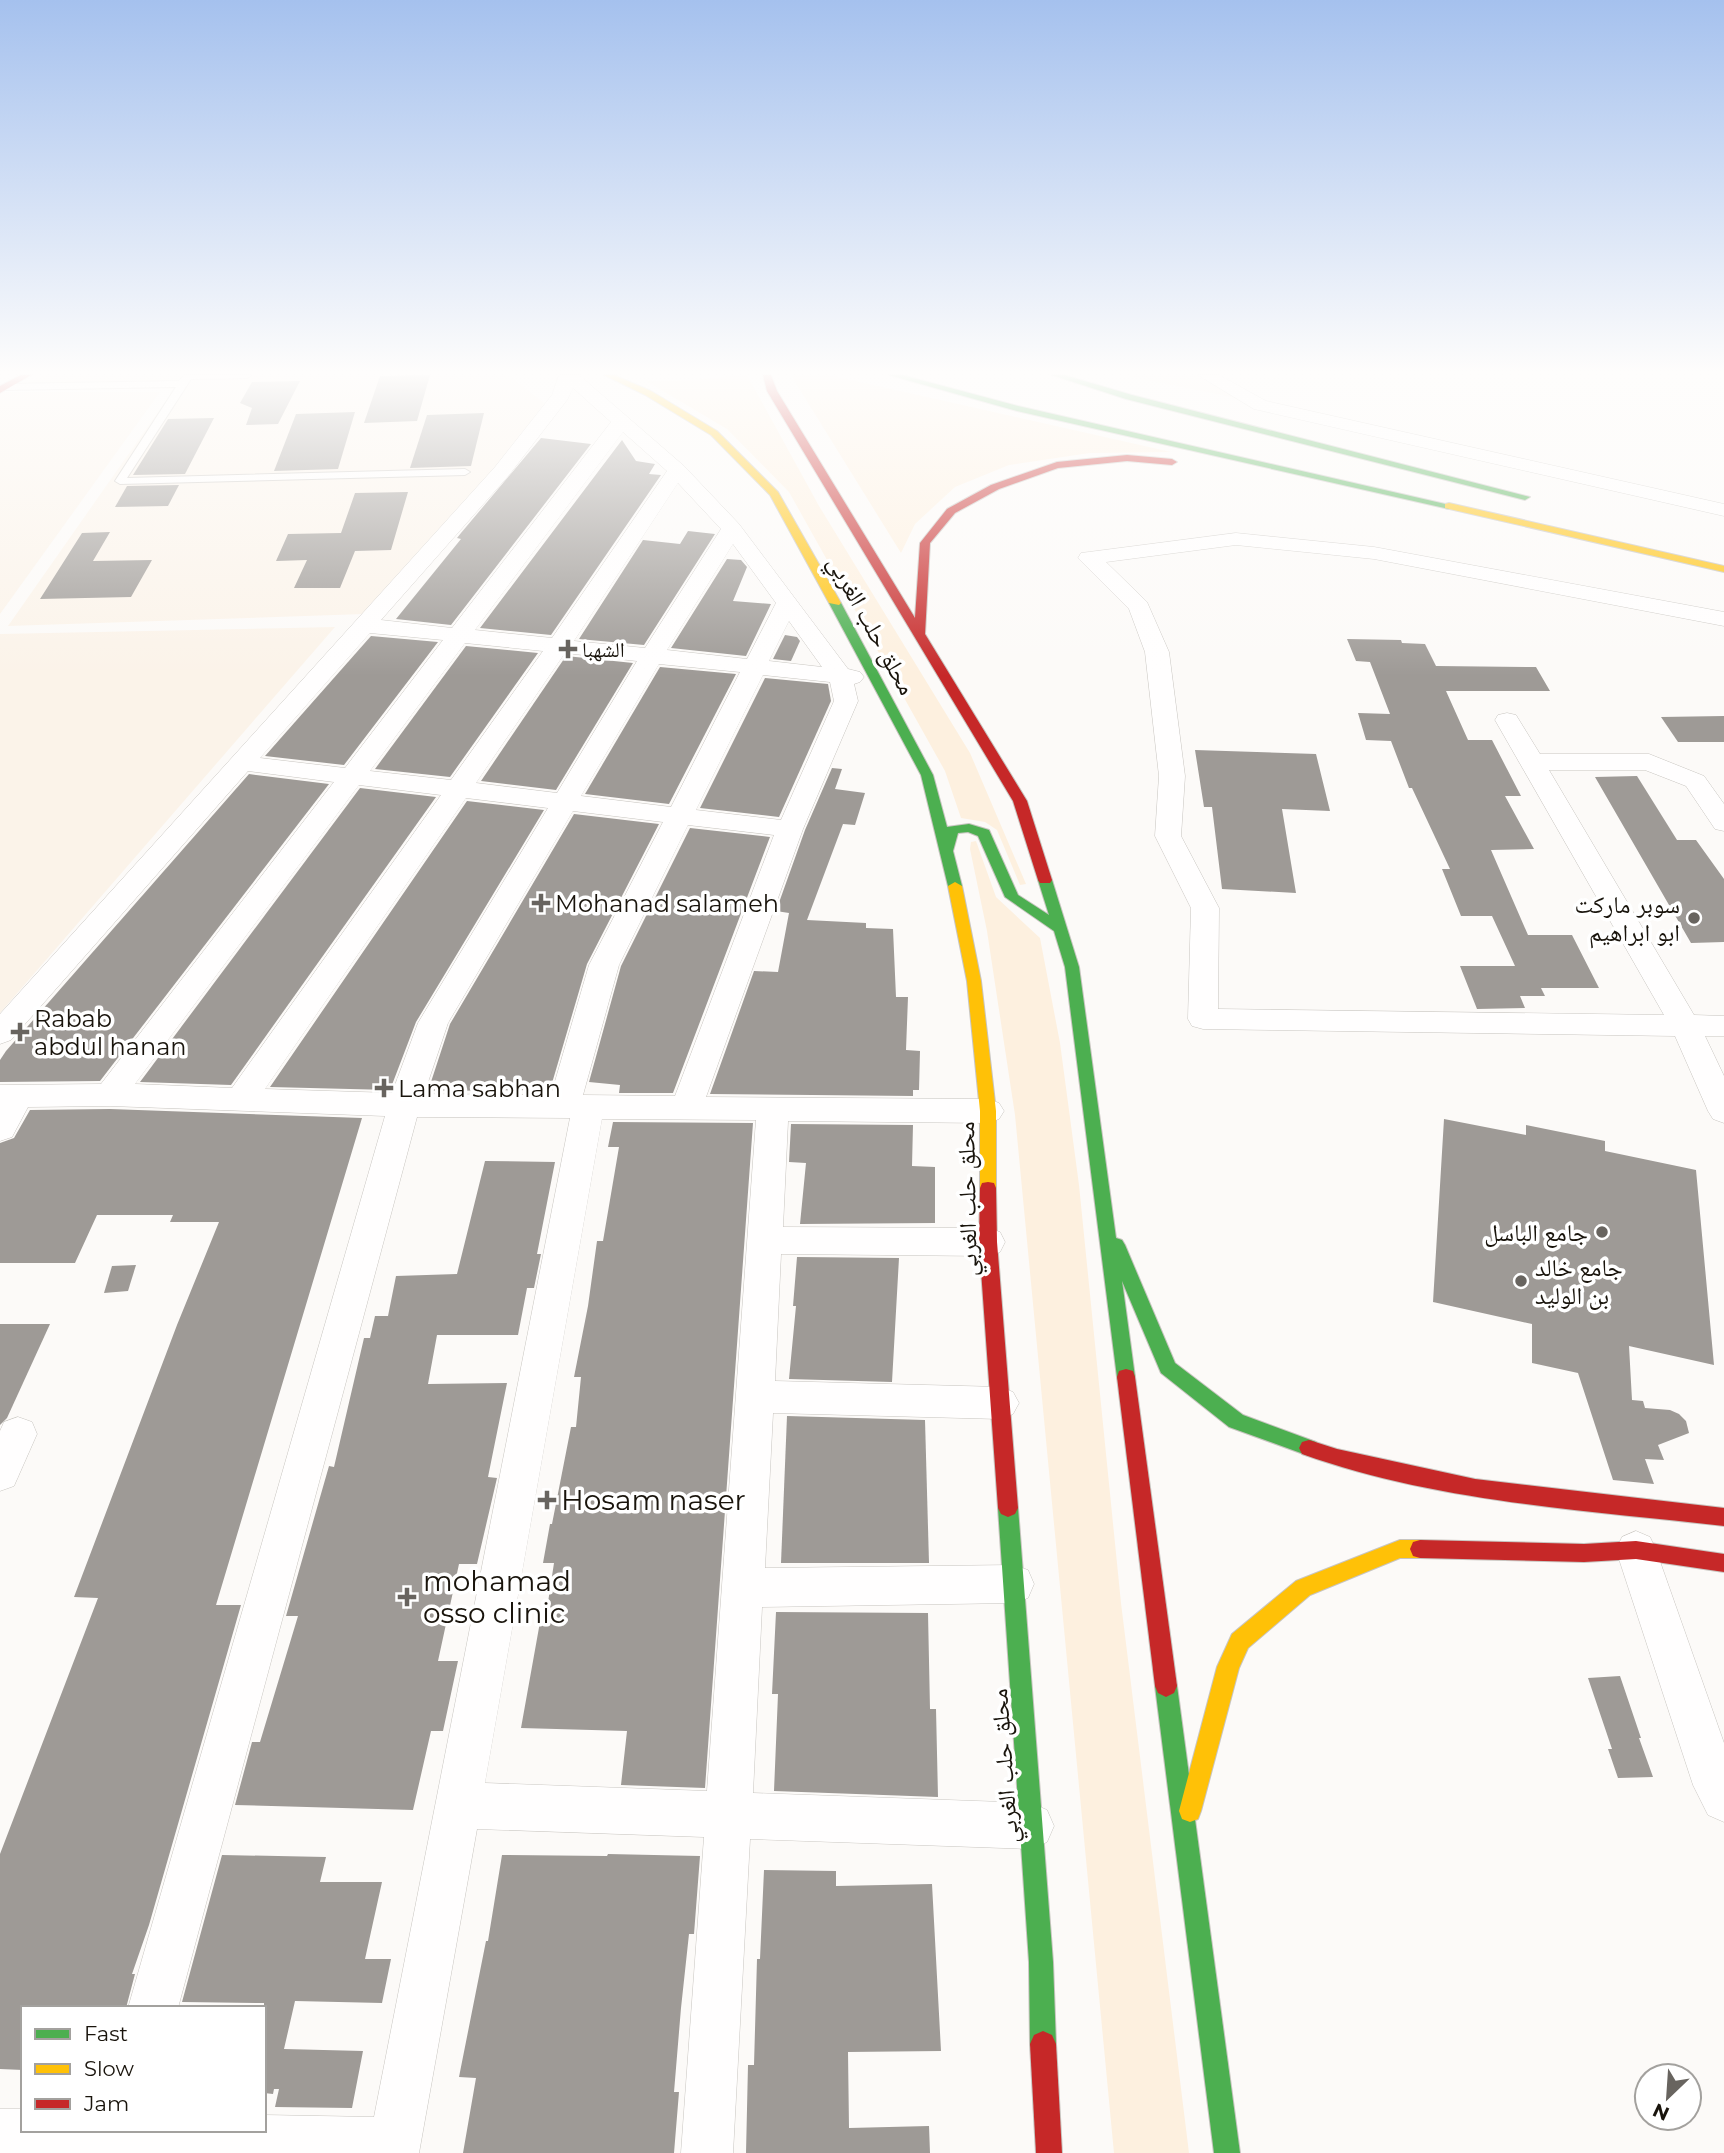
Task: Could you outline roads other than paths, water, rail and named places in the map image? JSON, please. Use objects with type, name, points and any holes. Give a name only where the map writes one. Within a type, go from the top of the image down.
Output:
[{"type":"main road","name":"محلق حلب الغربي","points":[[756,475],[774,494],[879,683],[926,775],[948,849],[974,981],[988,1111],[988,1242],[1041,1962],[1043,2067],[1049,2153]]},
{"type":"main road","name":"محلق حلب الغربي","points":[[824,475],[1020,801],[1072,967],[1227,2153]]},
{"type":"main road","points":[[920,632],[925,543],[951,511],[995,487],[1027,475]]},
{"type":"main road","points":[[1311,475],[1724,569]]},
{"type":"main road","points":[[1399,475],[1544,505],[1431,475]]},
{"type":"main road","points":[[948,849],[952,829],[970,828],[984,833],[1012,897],[1060,929]]},
{"type":"main road","points":[[1107,1225],[1168,1368],[1236,1421],[1337,1458],[1475,1488],[1724,1517]]},
{"type":"main road","points":[[1184,1833],[1228,1667],[1240,1641],[1303,1588],[1400,1549],[1584,1553],[1636,1550],[1724,1563]]},
{"type":"main road","points":[[1043,2067],[1063,2128]]},
{"type":"street","points":[[0,1034],[498,475]]},
{"type":"street","points":[[110,1095],[581,475]]},
{"type":"street","points":[[242,1098],[560,645],[673,475]]},
{"type":"street","points":[[682,475],[732,528],[788,601],[840,674],[846,701],[790,829],[687,1106]]},
{"type":"street","points":[[1571,475],[1724,510]]},
{"type":"street","points":[[154,2006],[404,1105],[433,1023],[652,656],[732,528]]},
{"type":"street","points":[[1724,619],[1374,553],[1236,539],[1089,558],[1139,607],[1157,652],[1172,776],[1168,836],[1205,908],[1203,1018],[1387,1023],[1724,1026]]},
{"type":"street","points":[[0,2135],[119,2134],[394,2148],[458,1805],[576,1108],[604,965],[788,601]]},
{"type":"street","points":[[362,625],[840,674],[879,683]]},
{"type":"street","points":[[1507,720],[1534,762],[1685,1025],[1724,1111]]},
{"type":"street","points":[[242,762],[790,829]]},
{"type":"street","points":[[1534,762],[1649,762],[1695,781],[1724,823]]},
{"type":"street","points":[[0,1129],[9,1096],[110,1095],[576,1108],[687,1106],[988,1111]]},
{"type":"street","points":[[707,2153],[773,1109]]},
{"type":"street","points":[[765,1240],[988,1242]]},
{"type":"street","points":[[755,1396],[1000,1403]]},
{"type":"street","points":[[0,1474],[18,1434]]},
{"type":"street","points":[[1636,1550],[1716,1785],[1724,1799]]},
{"type":"street","points":[[742,1588],[1013,1584]]},
{"type":"street","points":[[458,1805],[1031,1826]]},
{"type":"lane","points":[[124,475],[120,481],[332,475]]},
{"type":"place","name":"الشهبا","points":[[568,649]]},
{"type":"place","name":"Mohanad salameh","points":[[541,903]]},
{"type":"place","name":"سوبر ماركت ابو ابراهيم","points":[[1694,918]]},
{"type":"place","name":"Rabab abdul hanan","points":[[20,1032]]},
{"type":"place","name":"Lama sabhan","points":[[384,1088]]},
{"type":"place","name":"جامع الباسل","points":[[1602,1232]]},
{"type":"place","name":"جامع خالد بن الوليد","points":[[1521,1281]]},
{"type":"place","name":"Hosam naser","points":[[547,1500]]},
{"type":"place","name":"mohamad osso clinic","points":[[407,1597]]}]
